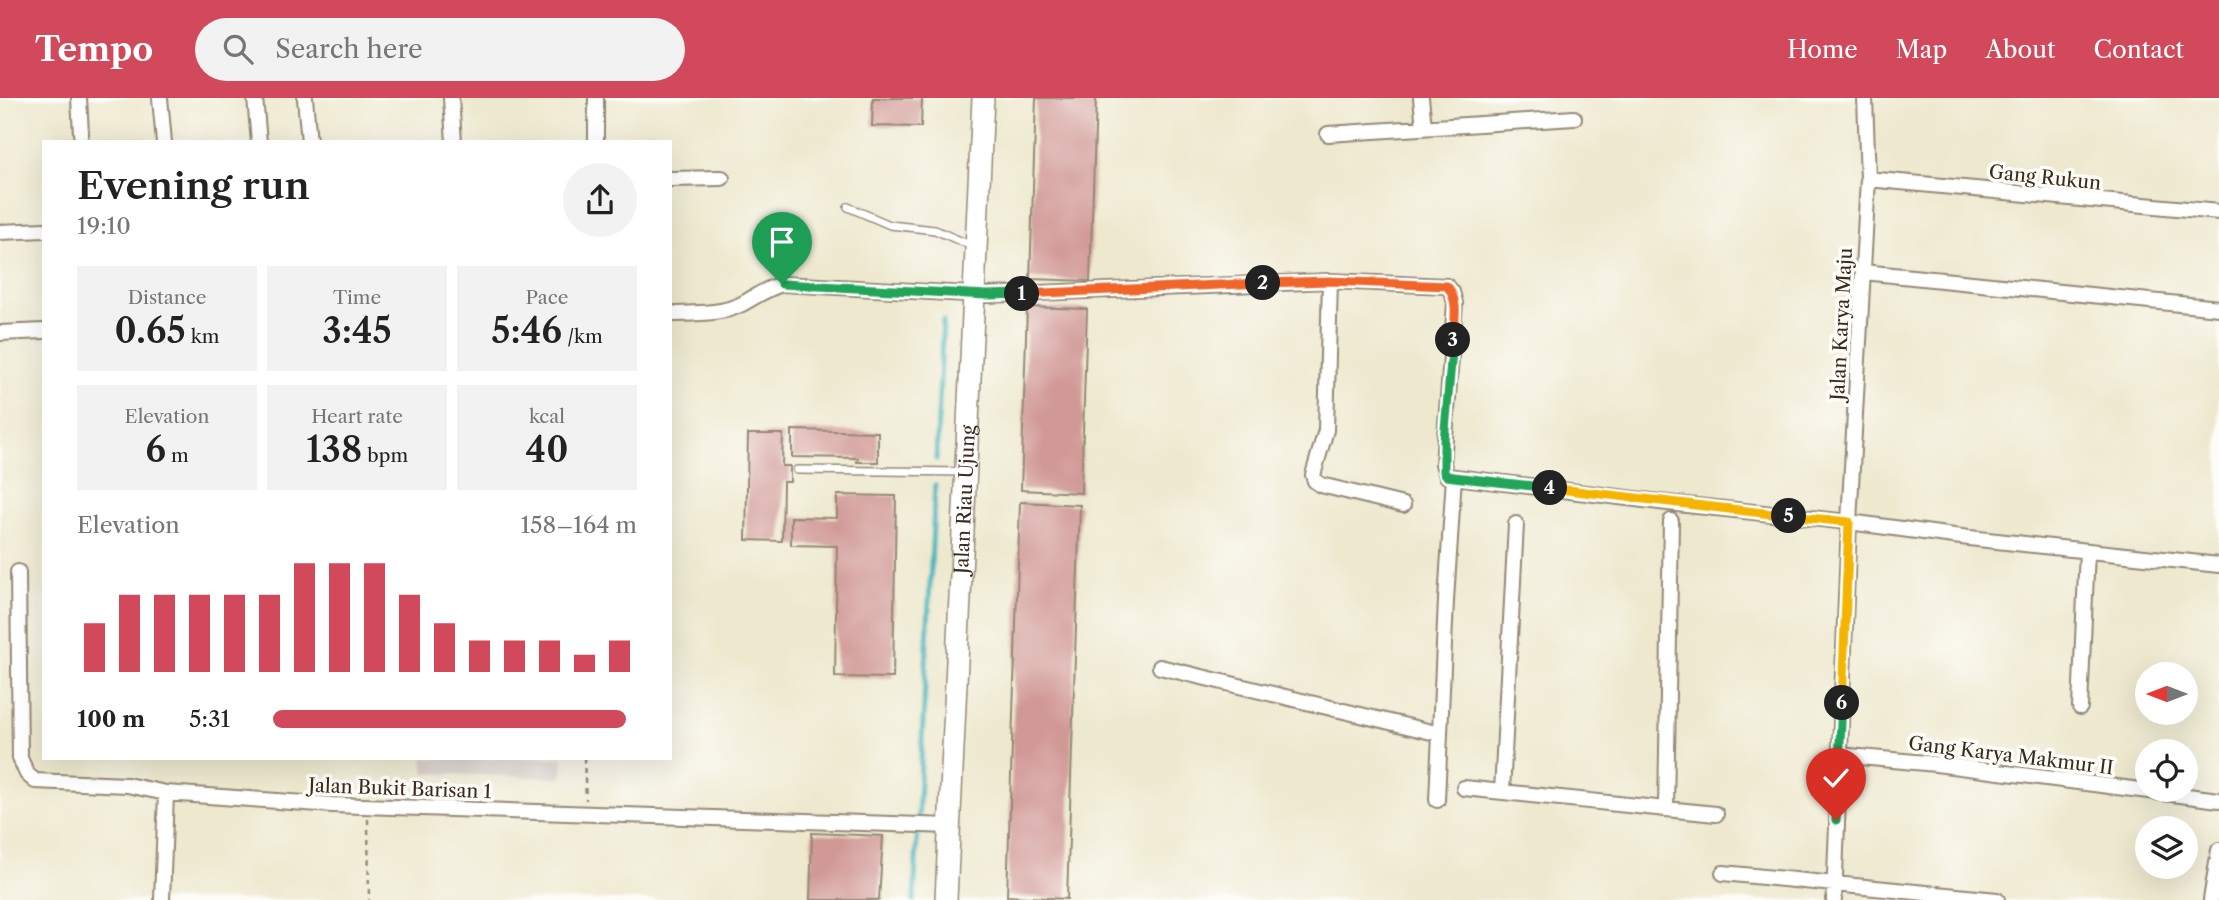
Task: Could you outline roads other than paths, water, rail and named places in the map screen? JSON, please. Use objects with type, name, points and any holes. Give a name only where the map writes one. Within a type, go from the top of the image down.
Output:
[{"type":"main road","name":"Jalan Riau Ujung","points":[[946,900],[943,825],[965,472],[983,98]]},
{"type":"street","points":[[79,98],[81,134]]},
{"type":"street","points":[[160,98],[164,140]]},
{"type":"street","points":[[255,98],[259,140]]},
{"type":"street","points":[[305,98],[309,140]]},
{"type":"street","points":[[451,98],[454,140]]},
{"type":"street","points":[[596,98],[596,140]]},
{"type":"street","points":[[1421,98],[1424,127]]},
{"type":"street","name":"Jalan Karya Maju","points":[[1834,892],[1849,522],[1868,179],[1865,98]]},
{"type":"street","points":[[1328,134],[1574,118]]},
{"type":"street","points":[[672,179],[722,178]]},
{"type":"street","name":"Gang Rukun","points":[[1868,179],[2219,212]]},
{"type":"street","points":[[0,232],[42,230]]},
{"type":"street","points":[[1863,272],[2219,308]]},
{"type":"street","points":[[1330,281],[1326,430],[1314,475],[1315,481],[1321,485],[1403,505]]},
{"type":"street","points":[[672,314],[709,313],[727,309],[742,304],[765,289],[782,284],[987,295],[1330,281],[1447,286],[1455,303],[1443,464],[1447,476],[2219,565]]},
{"type":"street","points":[[0,333],[42,331]]},
{"type":"street","points":[[1437,800],[1454,477]]},
{"type":"street","points":[[1666,808],[1671,521]]},
{"type":"street","points":[[1502,792],[1516,524]]},
{"type":"street","points":[[2080,707],[2087,551]]},
{"type":"street","name":"Jalan Bukit Barisan 1","points":[[18,572],[20,758],[27,774],[35,781],[127,785],[166,793],[368,806],[943,825]]},
{"type":"street","points":[[1160,667],[1440,733]]},
{"type":"street","name":"Gang Karya Makmur II","points":[[1839,755],[1950,766],[2219,800]]},
{"type":"street","points":[[1464,788],[1716,814]]},
{"type":"street","points":[[162,900],[166,793]]},
{"type":"street","points":[[2211,900],[2219,850]]},
{"type":"street","points":[[1723,873],[1834,892],[1997,900]]},
{"type":"lane","points":[[848,207],[890,225],[935,230],[976,247]]},
{"type":"lane","points":[[797,470],[965,472]]},
{"type":"lane","points":[[1668,503],[1671,521]]},
{"type":"waterway","points":[[936,459],[943,321]]},
{"type":"waterway","points":[[914,900],[935,485]]}]
